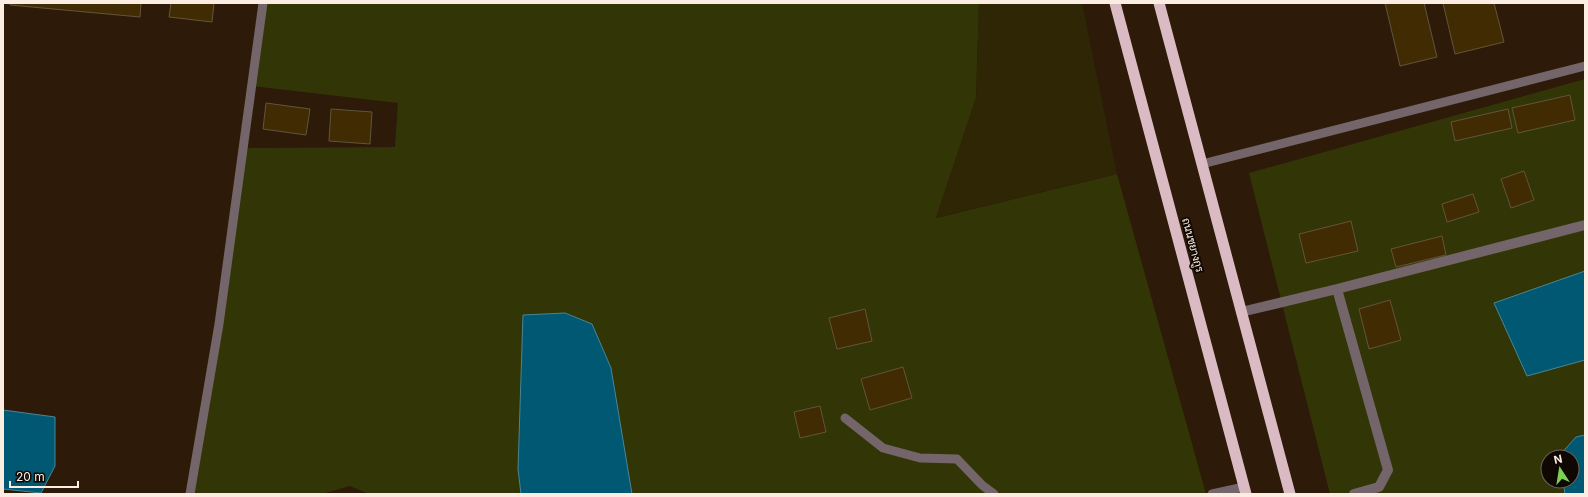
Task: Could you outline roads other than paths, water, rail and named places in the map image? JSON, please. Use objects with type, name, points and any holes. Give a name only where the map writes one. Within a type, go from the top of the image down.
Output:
[{"type":"highway","name":"ถนนชยางกูร","points":[[1115,3],[1245,491]]},
{"type":"highway","points":[[1159,3],[1290,494]]},
{"type":"street","points":[[1241,312],[1337,289],[1585,225]]},
{"type":"street","points":[[1337,289],[1388,470],[1379,487],[1354,494]]},
{"type":"lane","points":[[190,494],[219,324],[263,3]]},
{"type":"lane","points":[[1202,164],[1585,66]]},
{"type":"lane","points":[[845,418],[883,448],[920,458],[957,459],[982,485],[994,494]]},
{"type":"lane","points":[[1212,494],[1245,491]]},
{"type":"water","points":[[1585,271],[1585,360],[1527,376],[1494,303]]},
{"type":"water","points":[[565,313],[592,324],[611,368],[632,494],[521,494],[518,469],[523,315]]},
{"type":"water","points":[[3,410],[55,417],[55,466],[41,493],[3,489]]},
{"type":"water","points":[[1585,435],[1585,494],[1565,494],[1564,489],[1580,489],[1580,449],[1565,449],[1576,437]]}]
